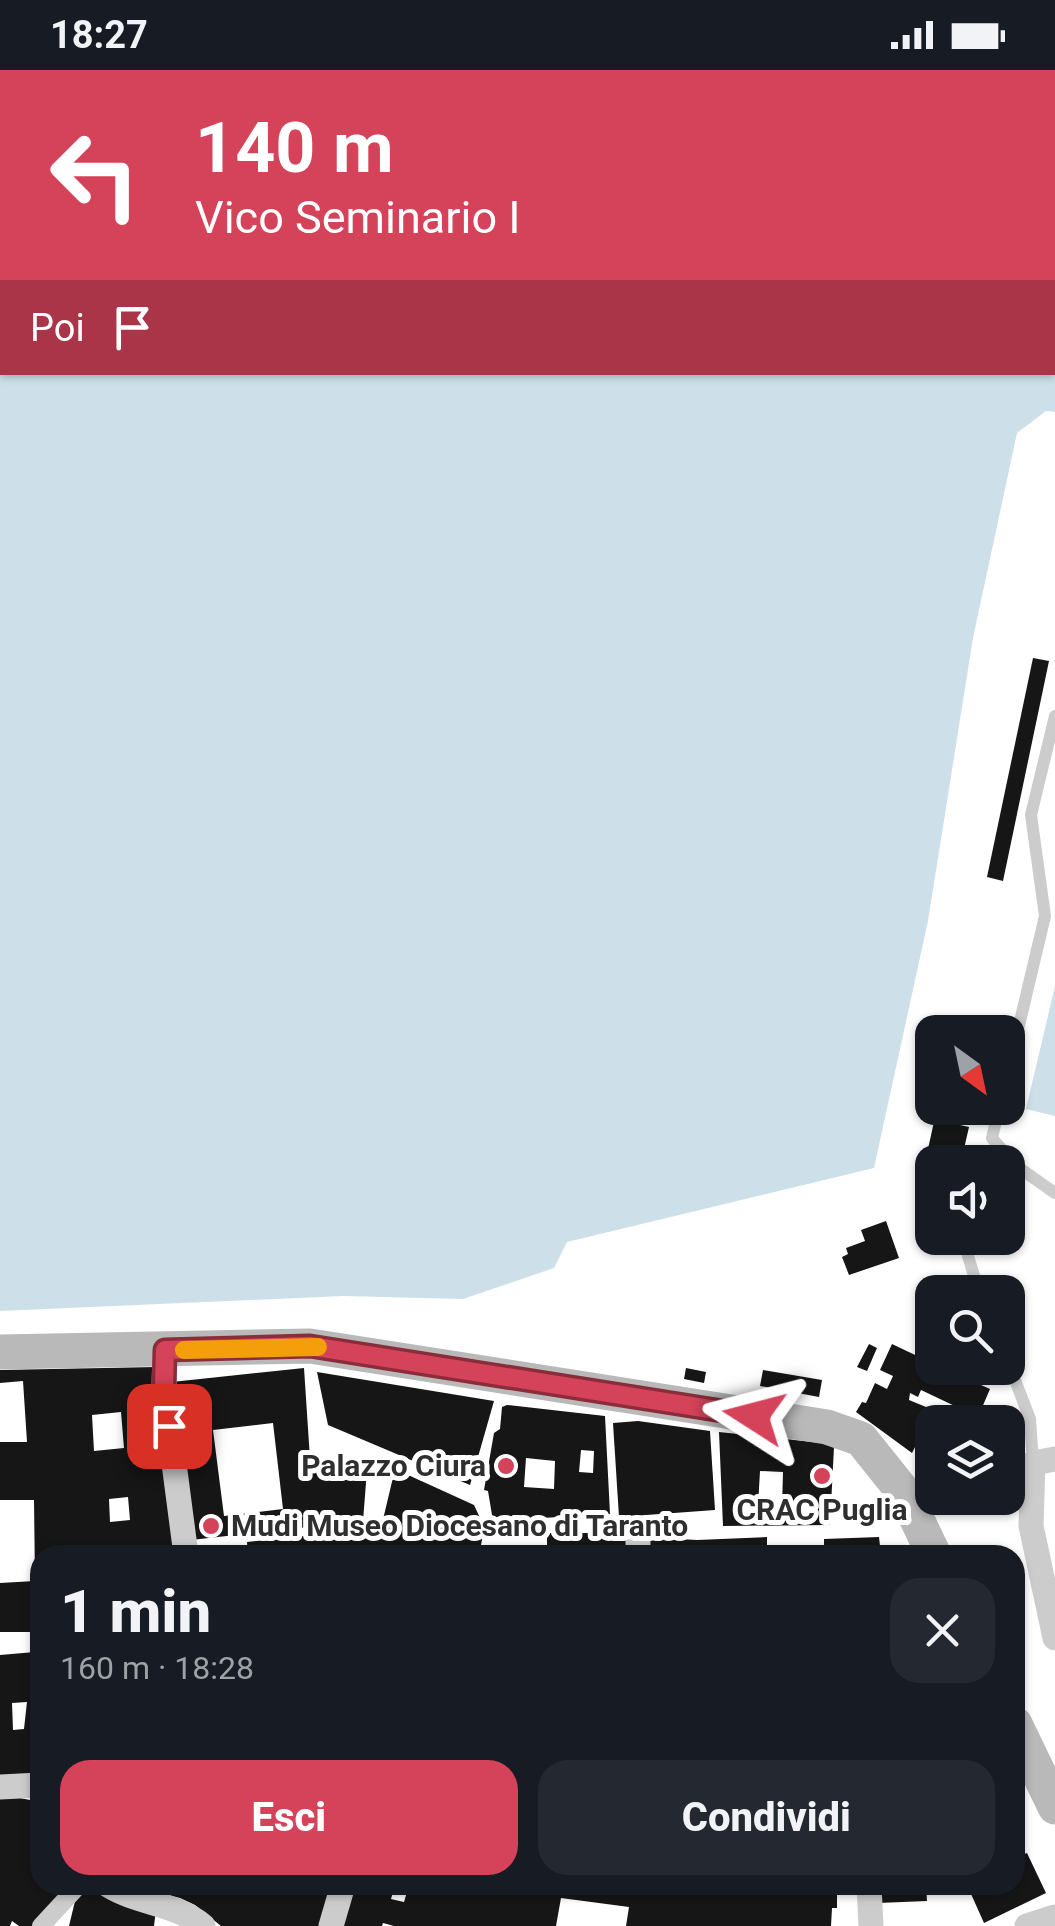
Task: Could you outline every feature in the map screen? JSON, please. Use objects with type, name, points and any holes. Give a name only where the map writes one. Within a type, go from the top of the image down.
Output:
[{"type":"main road","points":[[0,1352],[310,1346],[828,1427],[861,1439],[905,1494],[929,1545]]},
{"type":"main road","points":[[1025,1745],[1055,1807]]},
{"type":"street","points":[[165,1350],[164,1388],[185,1545]]},
{"type":"street","points":[[1044,1461],[1031,1526],[1055,1638]]},
{"type":"street","points":[[0,1787],[30,1785]]},
{"type":"street","points":[[41,1926],[70,1895]]},
{"type":"street","points":[[129,1895],[181,1911],[203,1926]]},
{"type":"street","points":[[331,1926],[341,1895]]},
{"type":"street","points":[[869,1895],[871,1926]]},
{"type":"street","points":[[1026,1926],[1055,1916]]},
{"type":"lane","points":[[1021,1015],[1044,916],[1032,815],[1055,716]]},
{"type":"lane","points":[[1025,1177],[1055,1193]]},
{"type":"lane","points":[[1017,1385],[1044,1461]]},
{"type":"shaded area","points":[[0,375],[1055,375],[1055,412],[1046,411],[1017,433],[973,638],[928,921],[874,1168],[567,1242],[554,1268],[463,1299],[343,1296],[0,1311]]},
{"type":"shaded area","points":[[1055,986],[1055,1116],[1026,1109]]},
{"type":"building","points":[[1033,658],[1049,661],[1003,881],[987,877]]},
{"type":"building","points":[[933,1125],[969,1127],[965,1145],[929,1145]]},
{"type":"building","points":[[886,1221],[899,1258],[849,1275],[842,1257],[848,1254],[846,1248],[865,1241],[861,1230]]},
{"type":"building","points":[[869,1344],[877,1348],[867,1371],[857,1367]]},
{"type":"building","points":[[892,1344],[915,1355],[915,1385],[981,1385],[990,1389],[983,1405],[953,1405],[921,1390],[918,1397],[910,1393],[909,1400],[921,1405],[915,1405],[912,1453],[856,1412],[862,1402],[866,1403],[875,1383],[887,1389],[893,1376],[880,1370]]},
{"type":"building","points":[[156,1367],[178,1545],[35,1545],[34,1500],[0,1500],[0,1442],[27,1442],[23,1381],[0,1383],[0,1370]],"holes":[[[121,1412],[124,1448],[94,1451],[92,1415]],[[128,1497],[130,1520],[110,1522],[109,1499]]]},
{"type":"building","points":[[304,1368],[310,1459],[367,1470],[363,1521],[191,1540],[172,1382]],"holes":[[[273,1423],[283,1509],[224,1516],[213,1430]]]},
{"type":"building","points":[[686,1368],[706,1372],[704,1383],[684,1379]]},
{"type":"building","points":[[763,1370],[822,1380],[819,1397],[760,1386]]},
{"type":"building","points":[[317,1372],[494,1401],[470,1485],[328,1425]]},
{"type":"building","name":"Palazzo Ciura","points":[[502,1407],[605,1416],[610,1514],[493,1521],[488,1491],[484,1490]],"holes":[[[581,1450],[594,1451],[593,1473],[579,1472]],[[526,1458],[555,1461],[554,1489],[524,1487]]]},
{"type":"building","points":[[638,1421],[710,1431],[715,1510],[619,1517],[613,1423]]},
{"type":"building","points":[[719,1432],[834,1447],[830,1525],[723,1526]],"holes":[[[760,1471],[783,1472],[782,1507],[758,1506]]]},
{"type":"building","points":[[395,1469],[474,1505],[483,1535],[481,1545],[247,1545],[247,1542],[381,1528]]},
{"type":"building","points":[[547,1533],[633,1533],[634,1545],[547,1545]]},
{"type":"building","points":[[643,1537],[767,1537],[767,1545],[644,1545]]},
{"type":"building","points":[[879,1537],[880,1545],[824,1545],[824,1539]]},
{"type":"building","points":[[30,1581],[30,1632],[0,1632],[0,1583]]},
{"type":"building","points":[[30,1652],[30,1776],[0,1780],[0,1655]],"holes":[[[27,1702],[24,1729],[13,1730],[12,1703]]]},
{"type":"building","points":[[0,1794],[30,1800],[30,1895],[60,1895],[32,1926],[19,1926],[12,1921],[10,1926],[0,1926]]},
{"type":"building","points":[[1027,1853],[1046,1893],[984,1923],[971,1895],[1025,1895]]},
{"type":"building","points":[[107,1895],[156,1910],[154,1926],[69,1926],[76,1897]]},
{"type":"building","points":[[168,1895],[392,1895],[391,1899],[404,1902],[406,1895],[837,1895],[837,1908],[832,1908],[831,1926],[626,1926],[629,1907],[561,1898],[556,1926],[221,1926],[180,1898]]},
{"type":"building","points":[[878,1895],[927,1895],[927,1901],[878,1903]]},
{"type":"slow traffic","points":[[184,1350],[318,1347]]},
{"type":"place","name":"Palazzo Ciura","points":[[506,1466]]},
{"type":"place","name":"CRAC Puglia","points":[[822,1476]]},
{"type":"place","name":"Mudi Museo Diocesano di Taranto","points":[[211,1526]]},
{"type":"route","points":[[169,1426],[165,1350],[310,1346],[754,1416]]}]
